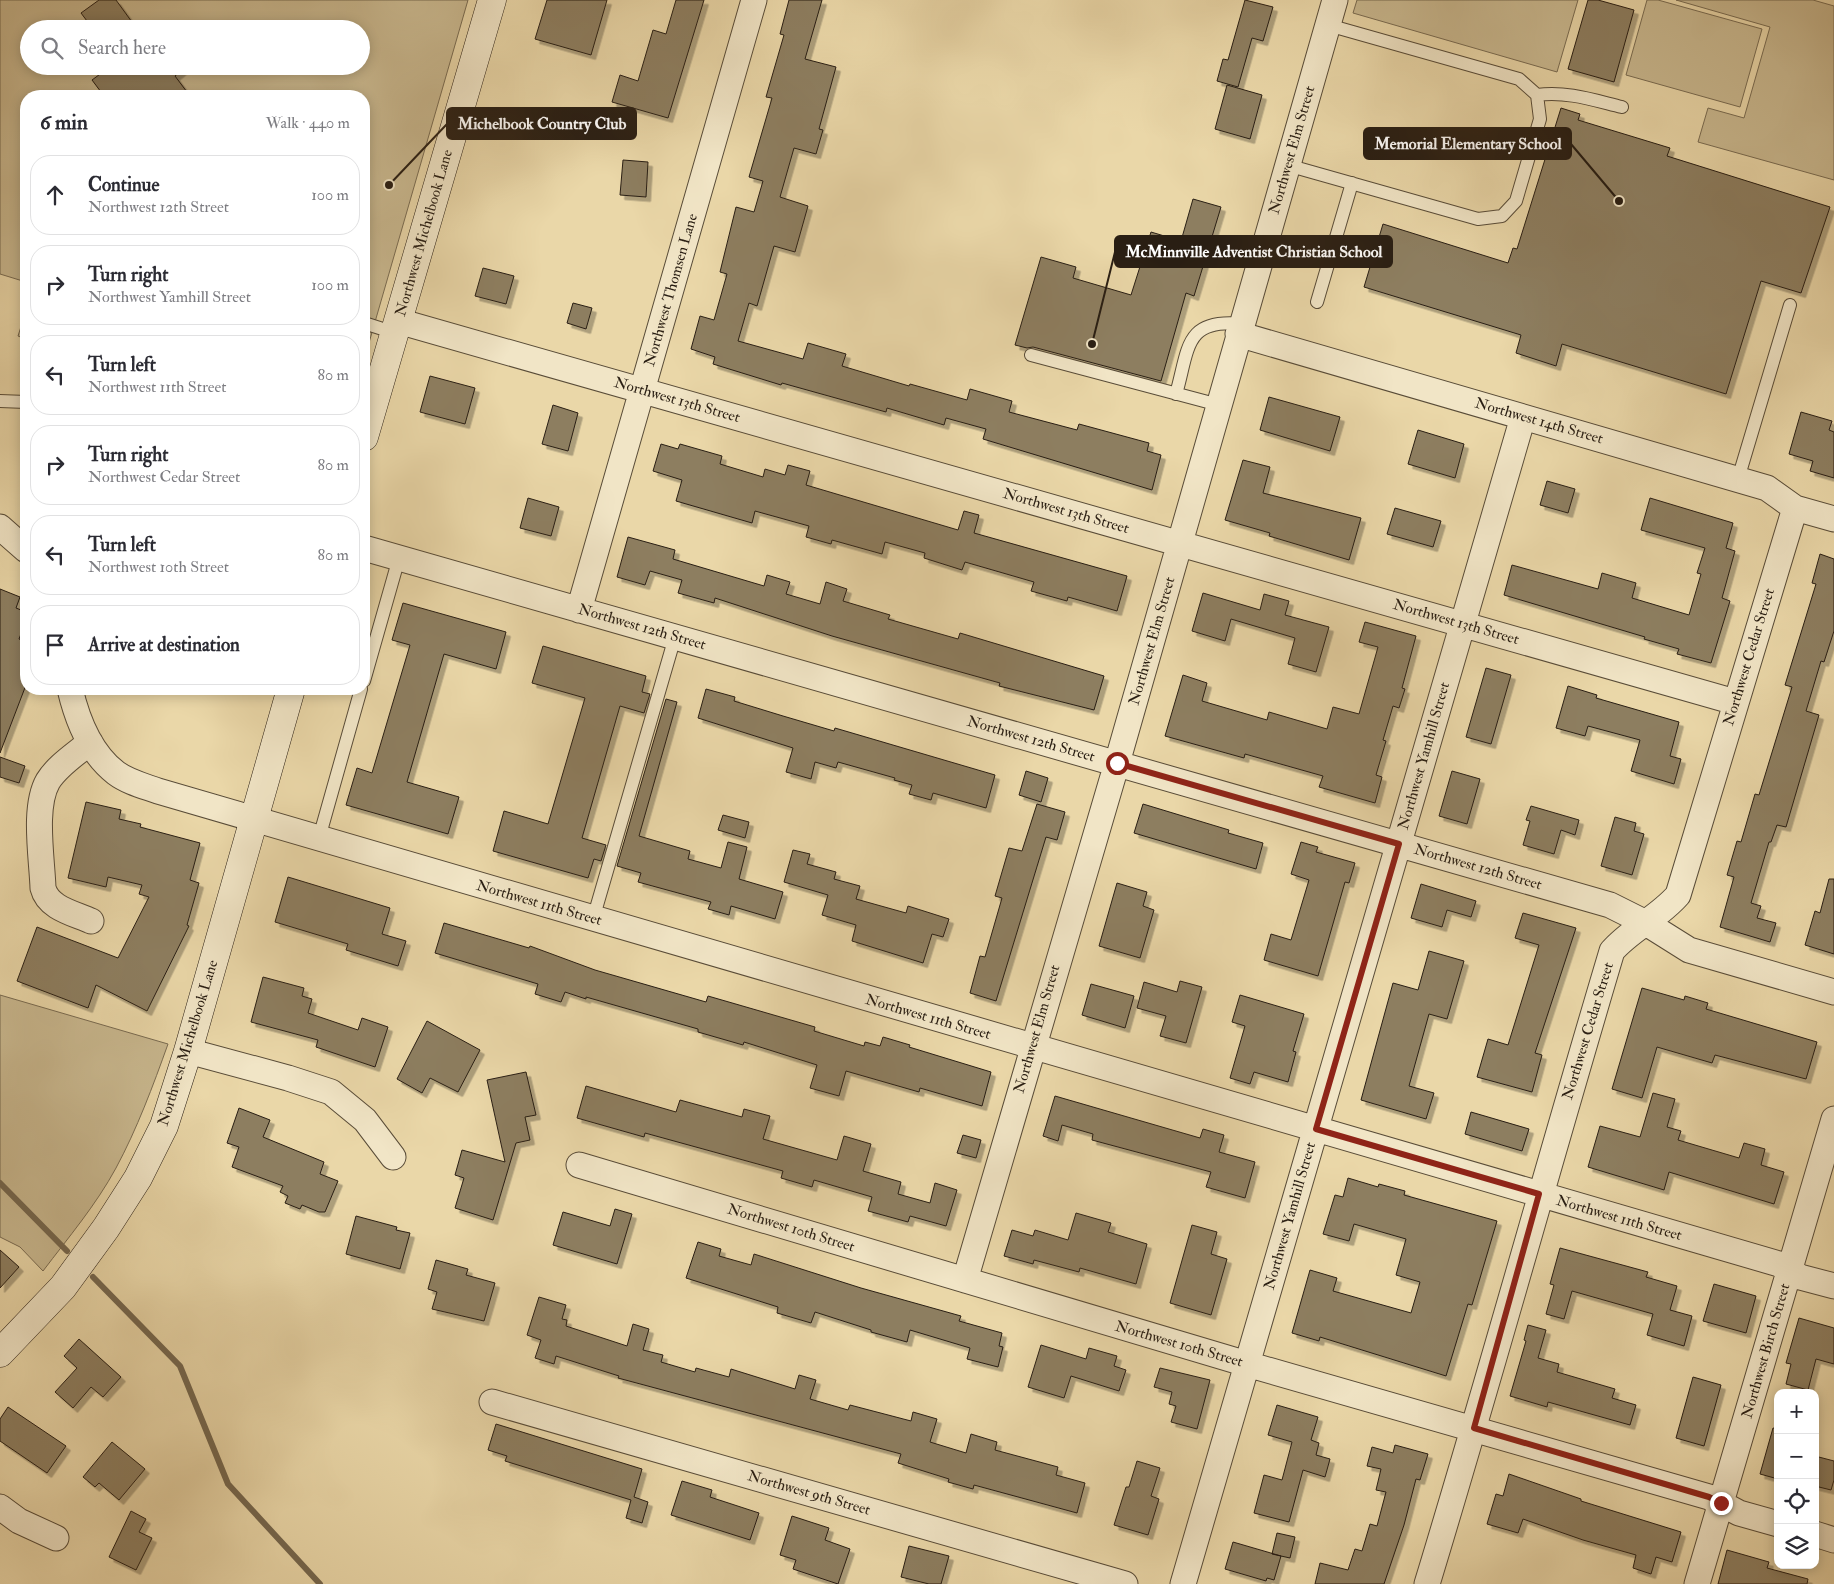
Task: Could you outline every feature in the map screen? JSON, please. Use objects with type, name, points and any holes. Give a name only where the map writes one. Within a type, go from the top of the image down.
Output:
[{"type":"street","name":"Northwest Michelbook Lane","points":[[370,396],[396,327],[492,0]]},
{"type":"street","name":"Northwest Thomsen Lane","points":[[579,610],[754,0]]},
{"type":"street","name":"Northwest Elm Street","points":[[965,1280],[1031,1047],[1117,763],[1335,0]]},
{"type":"street","name":"Northwest 13th Street","points":[[396,327],[642,390],[1735,702]]},
{"type":"street","name":"Northwest 14th Street","points":[[1240,329],[1523,417],[1767,488],[1795,508],[1834,519]]},
{"type":"street","name":"Northwest Yamhill Street","points":[[1183,1584],[1523,417]]},
{"type":"street","name":"Northwest Cedar Street","points":[[1426,1584],[1474,1428],[1539,1194],[1612,951],[1623,938],[1667,908],[1678,895],[1795,508]]},
{"type":"street","points":[[0,527],[20,545]]},
{"type":"street","name":"Northwest 12th Street","points":[[370,550],[1610,905],[1646,923],[1689,950],[1834,992]]},
{"type":"street","name":"Northwest 11th Street","points":[[72,695],[80,722],[90,742],[107,764],[130,781],[593,919],[1779,1264],[1800,1277],[1834,1286]]},
{"type":"street","name":"Northwest Michelbook Lane","points":[[0,1353],[63,1287],[106,1228],[132,1186],[164,1126],[188,1051],[289,695]]},
{"type":"street","points":[[90,742],[58,768],[48,781],[42,793],[40,810],[43,888],[46,897],[53,904],[91,920]]},
{"type":"street","points":[[188,1051],[288,1078],[331,1092],[365,1120],[393,1157]]},
{"type":"street","name":"Northwest Birch Street","points":[[1697,1584],[1834,1119]]},
{"type":"street","name":"Northwest 10th Street","points":[[579,1165],[1247,1364],[1700,1494],[1739,1513],[1774,1523]]},
{"type":"street","name":"Northwest 9th Street","points":[[492,1402],[1125,1584]]},
{"type":"street","points":[[0,1507],[20,1521],[56,1538]]},
{"type":"street","points":[[1819,1535],[1834,1540]]},
{"type":"lane","points":[[1287,165],[1478,219],[1502,216],[1516,201],[1540,119],[1536,95],[1519,79],[1328,25]]},
{"type":"lane","points":[[1536,95],[1555,92],[1576,95],[1622,107]]},
{"type":"lane","points":[[1317,302],[1352,184]]},
{"type":"lane","points":[[1738,479],[1790,305]]},
{"type":"lane","points":[[1176,394],[1194,334],[1209,324],[1226,322],[1240,329]]},
{"type":"lane","points":[[370,324],[396,327]]},
{"type":"lane","points":[[1031,355],[1218,405]]},
{"type":"lane","points":[[0,401],[20,402]]},
{"type":"lane","points":[[370,660],[399,558]]},
{"type":"lane","points":[[593,919],[675,637]]},
{"type":"lane","points":[[319,838],[360,695]]},
{"type":"shaded area","points":[[0,0],[468,0],[370,339],[370,90],[20,90],[20,280],[0,274]]},
{"type":"shaded area","points":[[1357,0],[1578,0],[1557,72],[1353,13]]},
{"type":"shaded area","points":[[1647,0],[1658,0],[1762,29],[1740,107],[1626,75]]},
{"type":"shaded area","points":[[1676,0],[1813,0],[1834,6],[1834,180],[1698,142],[1708,108],[1744,118],[1770,27]]},
{"type":"shaded area","points":[[0,995],[168,1044],[138,1123],[116,1168],[91,1208],[43,1271],[20,1247],[0,1237]]},
{"type":"building","points":[[99,0],[116,0],[130,20],[86,20],[81,13]]},
{"type":"building","points":[[547,0],[607,0],[591,55],[535,39]]},
{"type":"building","points":[[676,0],[704,0],[668,118],[612,102],[620,75],[638,81],[653,30],[666,34]]},
{"type":"building","points":[[789,0],[822,0],[805,59],[836,67],[819,129],[823,130],[816,154],[794,148],[780,197],[808,206],[795,252],[774,246],[757,306],[749,303],[738,341],[803,359],[808,343],[846,354],[842,366],[909,386],[910,384],[967,400],[970,389],[1012,401],[1009,412],[1077,430],[1079,424],[1149,443],[1147,451],[1161,455],[1152,490],[983,439],[986,429],[946,418],[944,425],[887,408],[886,412],[782,383],[781,385],[713,364],[715,357],[691,349],[700,316],[714,320],[727,274],[720,272],[736,207],[754,212],[763,181],[749,177],[772,98],[766,97],[784,35],[780,34]]},
{"type":"building","points":[[1245,0],[1273,7],[1263,41],[1252,38],[1238,87],[1217,81],[1223,59],[1228,60]]},
{"type":"building","points":[[1588,0],[1598,0],[1634,10],[1614,82],[1568,69]]},
{"type":"building","points":[[99,75],[176,75],[175,76],[186,90],[100,90],[92,80]]},
{"type":"building","points":[[1227,85],[1262,95],[1250,139],[1215,129]]},
{"type":"building","points":[[1561,108],[1580,114],[1578,120],[1670,148],[1667,156],[1830,207],[1801,293],[1761,281],[1726,394],[1562,344],[1556,366],[1516,353],[1521,335],[1364,287],[1383,224],[1508,263],[1513,248],[1517,249]]},
{"type":"building","points":[[623,160],[648,162],[646,197],[620,195]]},
{"type":"building","points":[[1193,199],[1221,207],[1194,296],[1186,293],[1161,381],[1033,347],[1027,348],[1015,345],[1041,257],[1076,267],[1073,278],[1131,295],[1151,232],[1181,241]]},
{"type":"building","points":[[483,268],[514,276],[506,304],[475,296]]},
{"type":"building","points":[[573,303],[592,308],[586,329],[567,323]]},
{"type":"building","points":[[430,376],[475,388],[465,424],[420,412]]},
{"type":"building","points":[[1269,397],[1340,417],[1330,451],[1260,430]]},
{"type":"building","points":[[553,405],[578,413],[568,451],[542,444]]},
{"type":"building","points":[[1801,412],[1832,421],[1829,430],[1834,432],[1834,478],[1810,471],[1813,461],[1789,454]]},
{"type":"building","points":[[1418,430],[1464,444],[1455,478],[1408,464]]},
{"type":"building","points":[[661,444],[678,449],[680,444],[722,456],[720,464],[763,477],[765,469],[785,475],[788,465],[810,471],[806,485],[958,530],[964,511],[979,515],[974,533],[1127,576],[1117,611],[1068,597],[1067,601],[1031,591],[1034,582],[965,562],[962,570],[924,558],[925,553],[885,542],[882,554],[832,540],[831,544],[806,537],[809,526],[755,511],[752,523],[676,501],[682,480],[653,471]]},
{"type":"building","points":[[1243,460],[1270,467],[1263,493],[1361,518],[1349,560],[1269,536],[1270,533],[1225,520]]},
{"type":"building","points":[[1547,481],[1575,489],[1568,513],[1540,505]]},
{"type":"building","points":[[528,498],[559,507],[551,536],[520,528]]},
{"type":"building","points":[[1650,498],[1733,523],[1726,548],[1735,551],[1722,598],[1730,601],[1711,663],[1677,654],[1679,649],[1644,639],[1645,637],[1504,595],[1512,565],[1598,589],[1602,573],[1636,583],[1632,598],[1689,615],[1701,574],[1697,573],[1705,548],[1641,530]]},
{"type":"building","points":[[1395,508],[1441,521],[1433,547],[1387,534]]},
{"type":"building","points":[[628,537],[675,550],[673,559],[764,586],[767,575],[790,582],[786,594],[820,604],[826,582],[847,589],[843,601],[890,615],[888,619],[958,639],[960,633],[1104,676],[1094,710],[999,686],[1000,683],[832,636],[715,598],[714,603],[678,593],[682,580],[650,571],[645,585],[617,577]]},
{"type":"building","points":[[1820,554],[1834,559],[1834,631],[1824,662],[1821,661],[1806,711],[1819,715],[1786,827],[1777,825],[1771,842],[1769,842],[1751,903],[1761,906],[1757,918],[1776,923],[1770,942],[1720,927],[1734,877],[1727,875],[1737,841],[1741,842],[1755,794],[1759,795],[1792,687],[1785,685],[1816,584],[1812,583]]},
{"type":"building","points":[[0,589],[20,597],[16,608],[20,610],[20,695],[22,695],[0,753]]},
{"type":"building","points":[[1203,593],[1260,610],[1264,594],[1289,601],[1285,615],[1329,627],[1316,672],[1288,664],[1295,638],[1231,619],[1225,641],[1192,631]]},
{"type":"building","points":[[403,603],[506,632],[496,669],[444,654],[407,782],[459,797],[448,834],[346,805],[357,768],[372,773],[410,645],[392,640]]},
{"type":"building","points":[[1365,622],[1416,636],[1402,688],[1405,689],[1399,708],[1393,706],[1383,740],[1386,741],[1376,775],[1382,777],[1375,803],[1319,787],[1323,776],[1245,754],[1244,758],[1165,736],[1183,675],[1207,683],[1202,701],[1267,720],[1269,712],[1327,729],[1333,707],[1359,714],[1378,647],[1359,642]]},
{"type":"building","points":[[543,646],[646,676],[642,692],[650,694],[644,713],[620,706],[582,838],[606,845],[601,861],[594,859],[588,878],[493,851],[504,811],[548,824],[585,698],[532,683]]},
{"type":"building","points":[[1486,668],[1511,675],[1491,744],[1466,737]]},
{"type":"building","points":[[1568,686],[1597,695],[1596,698],[1679,722],[1670,756],[1681,759],[1674,784],[1631,771],[1640,740],[1588,726],[1585,736],[1556,728]]},
{"type":"building","points":[[706,689],[735,697],[734,701],[783,716],[834,731],[835,728],[995,775],[986,808],[933,793],[931,800],[909,794],[912,785],[894,780],[895,778],[838,762],[836,768],[815,762],[811,779],[786,772],[793,748],[698,718]]},
{"type":"building","points":[[666,699],[677,702],[639,836],[690,851],[688,859],[721,868],[728,842],[747,847],[739,879],[783,892],[775,919],[731,906],[729,915],[708,909],[711,902],[638,882],[641,873],[617,866]]},
{"type":"building","points":[[0,757],[25,766],[19,783],[0,777]]},
{"type":"building","points":[[1026,771],[1048,778],[1041,802],[1019,795]]},
{"type":"building","points":[[1452,771],[1480,779],[1467,824],[1439,816]]},
{"type":"building","points":[[86,802],[121,810],[119,819],[141,824],[140,827],[200,843],[190,880],[199,883],[187,925],[189,926],[147,1011],[96,985],[88,1008],[17,981],[37,927],[118,958],[149,897],[139,894],[142,885],[108,877],[106,887],[68,878]]},
{"type":"building","points":[[1037,804],[1065,812],[1057,840],[1046,837],[996,1001],[970,993],[980,956],[985,957],[1002,898],[995,896],[1009,848],[1022,851]]},
{"type":"building","points":[[1143,804],[1229,830],[1228,833],[1263,843],[1256,869],[1134,833]]},
{"type":"building","points":[[1531,806],[1579,820],[1575,835],[1561,830],[1554,854],[1523,845],[1530,821],[1526,820]]},
{"type":"building","points":[[723,815],[749,822],[745,838],[718,830]]},
{"type":"building","points":[[1615,817],[1636,823],[1634,831],[1644,834],[1632,875],[1601,866]]},
{"type":"building","points":[[1301,842],[1318,847],[1316,852],[1355,863],[1349,883],[1345,882],[1318,976],[1264,960],[1271,934],[1291,940],[1309,880],[1291,874]]},
{"type":"building","points":[[793,850],[810,854],[807,864],[836,872],[834,879],[860,886],[856,899],[906,913],[908,906],[949,919],[943,937],[932,934],[923,963],[852,941],[856,925],[822,915],[828,895],[784,882]]},
{"type":"building","points":[[288,877],[390,908],[382,934],[406,941],[398,966],[346,950],[348,944],[275,922]]},
{"type":"building","points":[[1829,879],[1834,879],[1834,954],[1805,945],[1815,911],[1820,913]]},
{"type":"building","points":[[1117,883],[1147,892],[1143,906],[1154,910],[1140,958],[1099,946]]},
{"type":"building","points":[[1421,884],[1476,901],[1471,917],[1447,910],[1442,927],[1411,918]]},
{"type":"building","points":[[1523,913],[1576,928],[1535,1053],[1542,1055],[1532,1092],[1477,1077],[1488,1039],[1508,1045],[1539,945],[1515,938]]},
{"type":"building","points":[[444,923],[529,948],[530,946],[595,970],[706,1002],[708,996],[815,1027],[814,1031],[864,1046],[865,1042],[880,1046],[883,1037],[991,1072],[982,1106],[920,1088],[919,1092],[846,1071],[839,1096],[810,1088],[817,1065],[744,1042],[743,1045],[698,1032],[698,1029],[586,997],[586,999],[565,992],[561,1002],[535,994],[538,984],[435,953]]},
{"type":"building","points":[[1429,951],[1464,961],[1447,1019],[1429,1014],[1409,1086],[1434,1093],[1426,1119],[1361,1100],[1393,983],[1418,990]]},
{"type":"building","points":[[263,977],[304,988],[302,996],[312,999],[308,1013],[358,1030],[362,1018],[388,1027],[375,1067],[316,1047],[318,1040],[251,1022]]},
{"type":"building","points":[[1180,981],[1202,987],[1186,1043],[1160,1036],[1166,1016],[1137,1008],[1144,982],[1177,992]]},
{"type":"building","points":[[1091,984],[1134,996],[1125,1028],[1082,1015]]},
{"type":"building","points":[[1642,988],[1684,1000],[1685,996],[1708,1003],[1706,1009],[1817,1042],[1806,1079],[1715,1055],[1712,1063],[1657,1047],[1642,1098],[1612,1089]]},
{"type":"building","points":[[1240,995],[1304,1014],[1293,1051],[1296,1052],[1288,1082],[1254,1072],[1250,1084],[1230,1078],[1245,1026],[1232,1022]]},
{"type":"building","points":[[427,1021],[480,1050],[458,1092],[430,1078],[422,1093],[397,1079]]},
{"type":"building","points":[[526,1072],[536,1115],[525,1117],[530,1140],[516,1143],[493,1220],[455,1208],[464,1178],[455,1175],[462,1150],[505,1162],[487,1080]]},
{"type":"building","points":[[586,1086],[676,1112],[680,1100],[742,1117],[744,1109],[770,1116],[763,1139],[837,1160],[844,1136],[871,1144],[863,1171],[901,1182],[898,1194],[930,1203],[935,1183],[957,1190],[946,1226],[910,1216],[908,1222],[868,1211],[872,1197],[814,1180],[812,1187],[781,1178],[783,1171],[645,1133],[644,1137],[577,1118]]},
{"type":"building","points":[[1653,1093],[1675,1099],[1667,1127],[1681,1131],[1678,1140],[1739,1158],[1744,1143],[1765,1149],[1761,1165],[1784,1172],[1774,1204],[1669,1172],[1664,1190],[1588,1167],[1600,1126],[1640,1137]]},
{"type":"building","points":[[1055,1096],[1200,1138],[1203,1129],[1224,1135],[1219,1152],[1255,1162],[1245,1198],[1206,1187],[1211,1172],[1092,1140],[1093,1134],[1062,1125],[1058,1141],[1043,1136]]},
{"type":"building","points":[[239,1108],[270,1120],[263,1137],[324,1162],[320,1174],[338,1181],[325,1212],[319,1212],[302,1205],[300,1209],[285,1203],[288,1196],[280,1192],[283,1186],[232,1167],[239,1147],[227,1143]]},
{"type":"building","points":[[1471,1112],[1529,1129],[1522,1151],[1465,1134]]},
{"type":"building","points":[[963,1135],[981,1140],[976,1158],[957,1153]]},
{"type":"building","points":[[1348,1178],[1378,1187],[1379,1184],[1405,1191],[1404,1195],[1497,1221],[1472,1305],[1468,1304],[1446,1376],[1320,1337],[1319,1341],[1292,1333],[1310,1270],[1337,1278],[1333,1291],[1411,1313],[1420,1282],[1396,1275],[1406,1239],[1354,1224],[1349,1241],[1323,1234],[1335,1195],[1343,1197]]},
{"type":"building","points":[[615,1209],[632,1214],[617,1264],[553,1245],[563,1212],[610,1226]]},
{"type":"building","points":[[1076,1213],[1111,1223],[1108,1232],[1147,1244],[1136,1284],[1080,1268],[1079,1272],[1034,1260],[1033,1264],[1004,1256],[1012,1230],[1033,1236],[1035,1230],[1068,1240]]},
{"type":"building","points":[[356,1216],[397,1227],[396,1230],[410,1233],[400,1269],[346,1254]]},
{"type":"building","points":[[1192,1225],[1217,1232],[1211,1254],[1227,1259],[1211,1315],[1170,1303]]},
{"type":"building","points":[[698,1242],[721,1249],[719,1256],[751,1265],[754,1254],[861,1288],[961,1316],[959,1321],[1002,1333],[999,1346],[1003,1347],[998,1367],[967,1359],[970,1348],[910,1330],[907,1342],[871,1332],[871,1330],[815,1312],[811,1323],[777,1313],[778,1307],[686,1278]]},
{"type":"building","points":[[1560,1248],[1648,1272],[1646,1277],[1677,1286],[1670,1310],[1692,1316],[1684,1346],[1647,1335],[1653,1314],[1572,1291],[1564,1319],[1546,1314],[1554,1285],[1550,1284]]},
{"type":"building","points":[[0,1250],[19,1267],[0,1288]]},
{"type":"building","points":[[436,1260],[468,1269],[466,1275],[495,1283],[484,1321],[432,1309],[437,1292],[428,1289]]},
{"type":"building","points":[[1714,1284],[1756,1296],[1746,1333],[1703,1321]]},
{"type":"building","points":[[539,1297],[566,1305],[562,1319],[567,1320],[566,1326],[627,1346],[633,1324],[649,1329],[643,1350],[663,1355],[661,1362],[695,1372],[696,1368],[729,1377],[731,1369],[795,1389],[799,1375],[816,1380],[810,1399],[848,1410],[850,1405],[911,1421],[913,1412],[937,1419],[930,1442],[966,1453],[971,1434],[997,1442],[995,1450],[1058,1467],[1056,1475],[1085,1483],[1077,1513],[974,1485],[973,1489],[948,1482],[949,1479],[898,1463],[901,1454],[618,1378],[619,1376],[556,1356],[554,1364],[535,1358],[541,1340],[527,1335]]},
{"type":"building","points":[[1799,1318],[1834,1328],[1834,1364],[1816,1359],[1808,1389],[1786,1384],[1791,1364],[1786,1363]]},
{"type":"building","points":[[1528,1325],[1546,1330],[1538,1358],[1559,1364],[1557,1372],[1615,1389],[1612,1398],[1636,1405],[1630,1425],[1548,1402],[1547,1407],[1510,1396],[1526,1341],[1524,1340]]},
{"type":"building","points":[[79,1339],[121,1377],[103,1397],[91,1387],[73,1408],[55,1392],[77,1368],[64,1356]]},
{"type":"building","points":[[1041,1345],[1086,1359],[1089,1348],[1117,1356],[1114,1366],[1126,1370],[1119,1391],[1071,1376],[1064,1398],[1028,1387]]},
{"type":"building","points":[[1160,1368],[1210,1380],[1197,1429],[1171,1422],[1176,1406],[1169,1404],[1172,1392],[1154,1387]]},
{"type":"building","points":[[1693,1377],[1721,1385],[1704,1446],[1676,1438]]},
{"type":"building","points":[[1277,1405],[1318,1417],[1311,1440],[1319,1443],[1316,1455],[1330,1459],[1325,1477],[1303,1470],[1289,1522],[1254,1513],[1264,1475],[1282,1480],[1292,1442],[1268,1435]]},
{"type":"building","points":[[8,1407],[66,1446],[47,1473],[0,1441],[0,1419]]},
{"type":"building","points":[[496,1424],[642,1469],[634,1497],[648,1502],[642,1523],[626,1518],[631,1500],[505,1461],[507,1456],[488,1450]]},
{"type":"building","points":[[1773,1428],[1774,1428],[1774,1478],[1760,1474]]},
{"type":"building","points":[[112,1442],[145,1469],[119,1500],[99,1483],[95,1487],[83,1477]]},
{"type":"building","points":[[1395,1445],[1428,1454],[1420,1480],[1416,1479],[1404,1525],[1384,1584],[1315,1584],[1320,1563],[1348,1570],[1355,1549],[1362,1551],[1370,1524],[1377,1526],[1386,1492],[1376,1490],[1381,1469],[1367,1466],[1372,1447],[1393,1453]]},
{"type":"building","points":[[1819,1457],[1834,1461],[1834,1480],[1831,1490],[1819,1487]]},
{"type":"building","points":[[1137,1461],[1160,1468],[1151,1496],[1159,1499],[1148,1535],[1114,1525],[1126,1487],[1129,1487]]},
{"type":"building","points":[[1509,1474],[1581,1499],[1581,1501],[1681,1532],[1672,1562],[1656,1557],[1651,1574],[1633,1568],[1636,1555],[1583,1540],[1523,1519],[1518,1533],[1487,1524],[1496,1494],[1503,1496]]},
{"type":"building","points":[[682,1481],[712,1490],[710,1497],[759,1513],[750,1540],[671,1515]]},
{"type":"building","points":[[131,1511],[146,1519],[139,1532],[152,1538],[136,1570],[109,1557]]},
{"type":"building","points":[[792,1516],[829,1528],[825,1540],[850,1549],[838,1584],[793,1569],[796,1560],[780,1555]]},
{"type":"building","points":[[1277,1533],[1295,1537],[1290,1558],[1272,1554]]},
{"type":"building","points":[[1233,1542],[1281,1556],[1274,1580],[1267,1578],[1266,1581],[1225,1569]]},
{"type":"building","points":[[909,1546],[949,1556],[941,1584],[929,1584],[901,1577]]},
{"type":"building","points":[[1727,1550],[1769,1562],[1767,1568],[1808,1579],[1807,1584],[1718,1584]]},
{"type":"waterway","points":[[0,1183],[67,1251]]},
{"type":"waterway","points":[[93,1277],[180,1366],[228,1484],[320,1584]]},
{"type":"place","name":"Michelbook Country Club","points":[[389,185]]},
{"type":"place","name":"Memorial Elementary School","points":[[1619,201]]},
{"type":"place","name":"McMinnville Adventist Christian School","points":[[1092,344]]},
{"type":"route","points":[[1117,763],[1399,844],[1316,1129],[1539,1194],[1474,1428],[1709,1497],[1721,1503]]}]
